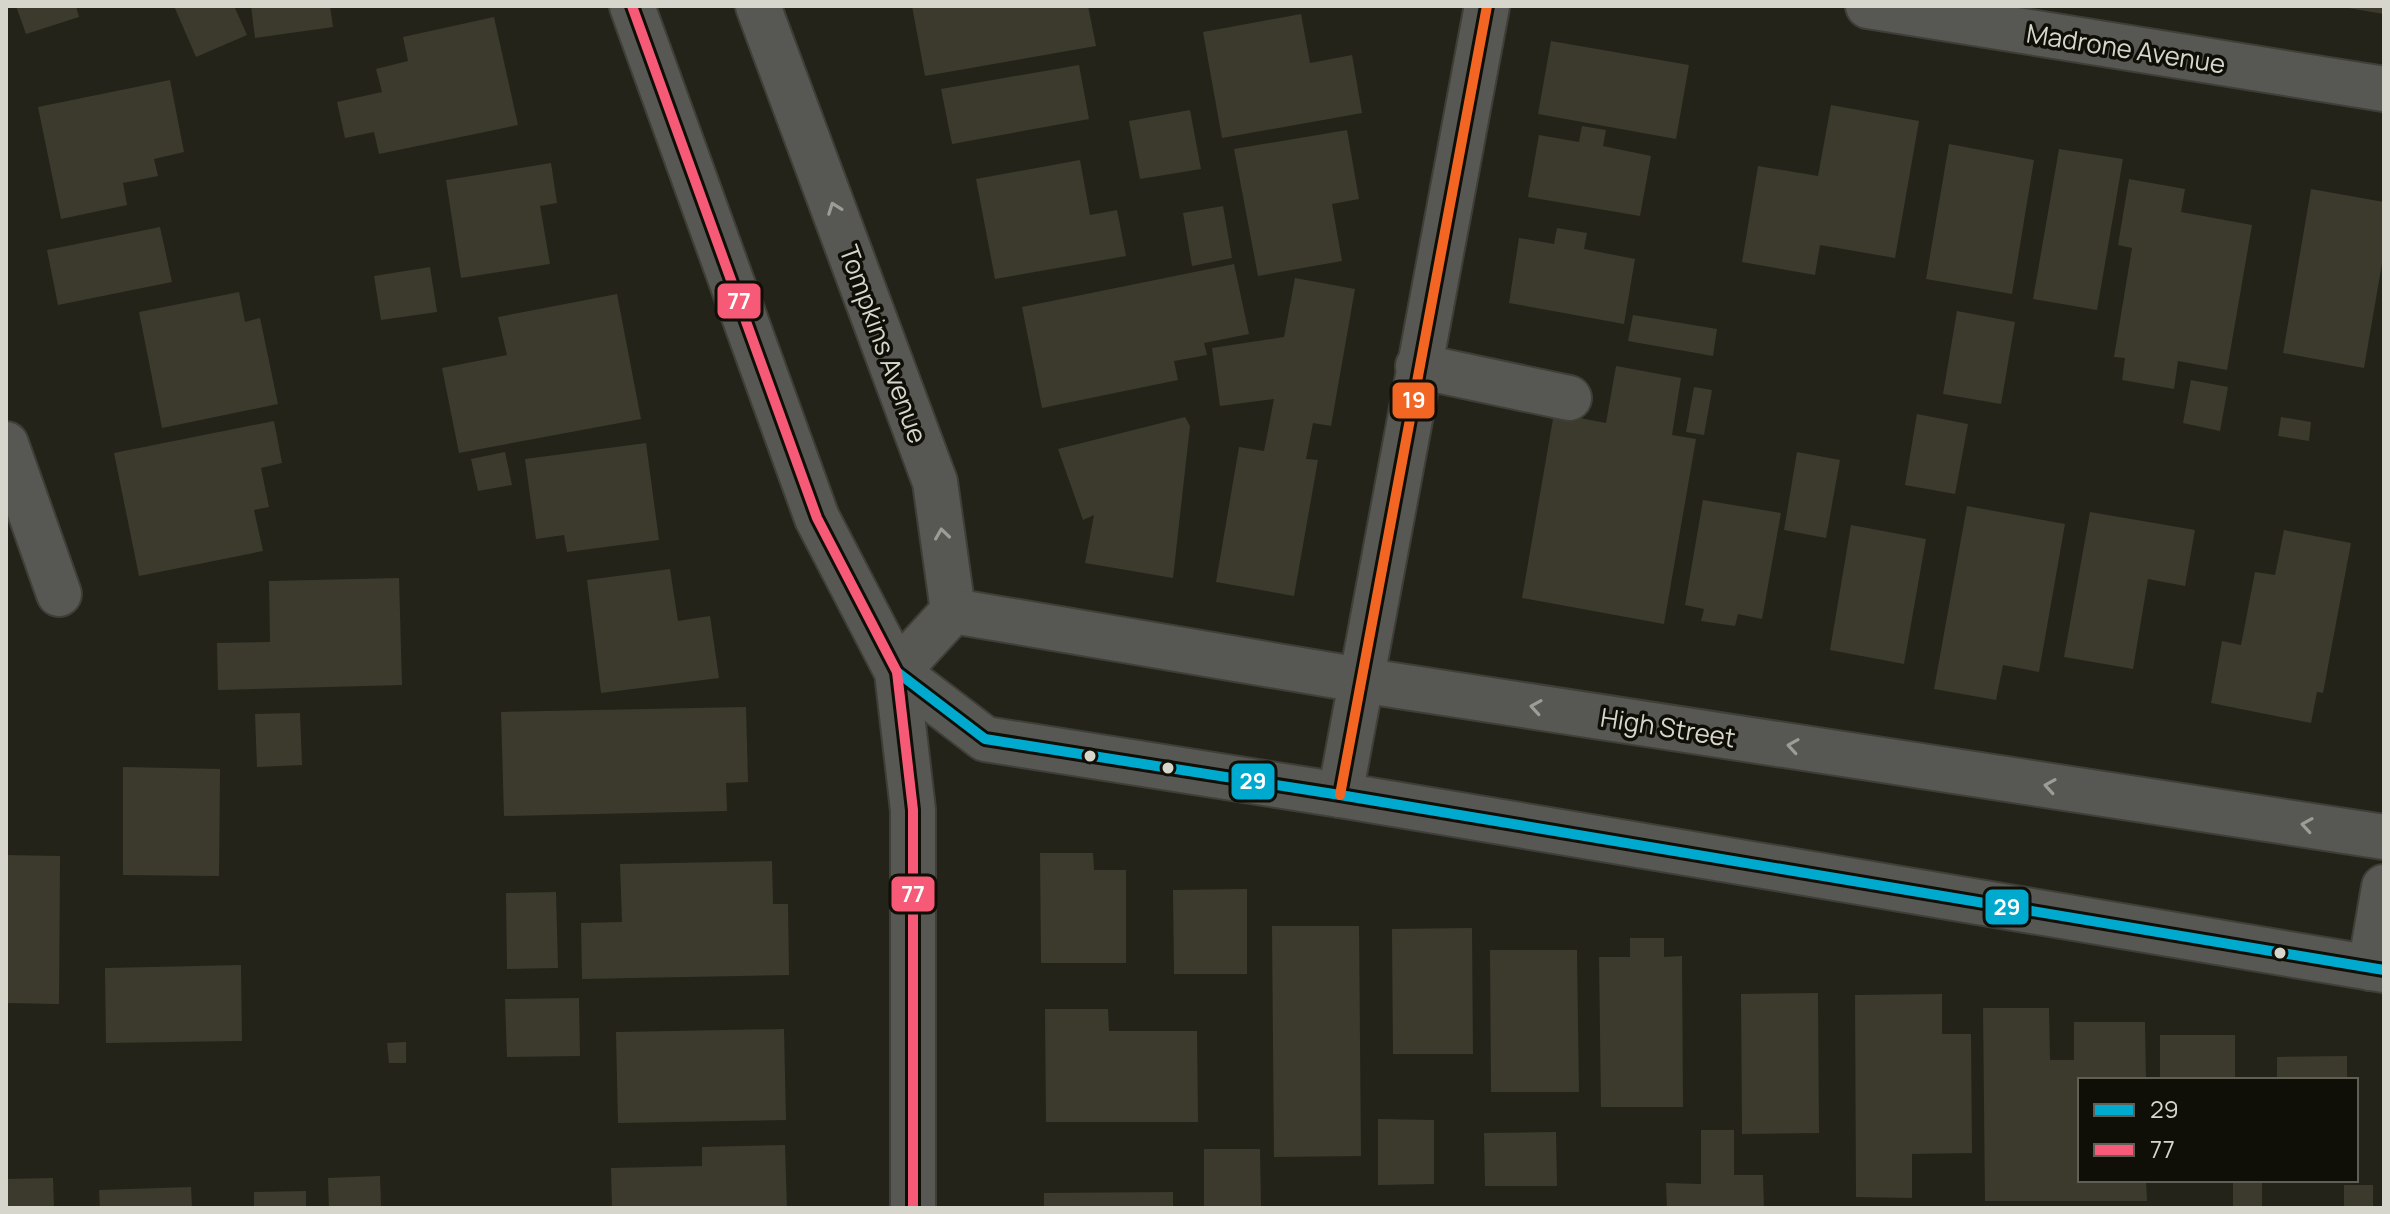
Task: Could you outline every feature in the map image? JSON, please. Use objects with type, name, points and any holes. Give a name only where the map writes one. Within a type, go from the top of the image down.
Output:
[{"type":"street","points":[[632,6],[817,518],[897,672],[913,810],[913,1208]]},
{"type":"street","name":"Tompkins Avenue","points":[[758,6],[935,482],[953,611]]},
{"type":"street","points":[[1340,795],[1487,6]]},
{"type":"street","name":"Madrone Avenue","points":[[1868,6],[2384,89]]},
{"type":"street","points":[[1418,366],[1569,398]]},
{"type":"street","points":[[6,444],[59,594]]},
{"type":"street","points":[[897,672],[953,611]]},
{"type":"street","name":"High Street","points":[[953,611],[1360,680],[2384,837]]},
{"type":"street","points":[[897,672],[985,739],[1340,795],[2377,969],[2384,887]]},
{"type":"building","points":[[16,6],[76,6],[79,17],[26,34]]},
{"type":"building","points":[[174,6],[234,6],[247,35],[196,57]]},
{"type":"building","points":[[251,6],[330,6],[333,27],[255,38]]},
{"type":"building","points":[[912,6],[1088,6],[1096,46],[925,76]]},
{"type":"building","points":[[2384,6],[2384,14],[2348,8]]},
{"type":"building","points":[[1301,14],[1310,63],[1352,55],[1362,113],[1222,138],[1203,32]]},
{"type":"building","points":[[494,17],[518,125],[379,154],[374,132],[345,138],[337,102],[382,92],[376,69],[408,61],[403,37]]},
{"type":"building","points":[[1551,41],[1689,65],[1676,139],[1538,114]]},
{"type":"building","points":[[1079,65],[1089,119],[952,144],[941,89]]},
{"type":"building","points":[[170,80],[184,152],[154,159],[158,176],[123,183],[127,205],[61,219],[38,107]]},
{"type":"building","points":[[1831,105],[1919,121],[1895,258],[1820,245],[1815,275],[1742,262],[1758,166],[1818,176]]},
{"type":"building","points":[[1190,110],[1201,169],[1140,179],[1129,121]]},
{"type":"building","points":[[1582,126],[1606,130],[1603,146],[1651,156],[1640,216],[1528,197],[1539,135],[1579,142]]},
{"type":"building","points":[[1347,130],[1359,199],[1332,204],[1342,261],[1258,276],[1234,149]]},
{"type":"building","points":[[1949,144],[2034,160],[2012,294],[1926,279]]},
{"type":"building","points":[[2059,149],[2123,159],[2097,310],[2033,299]]},
{"type":"building","points":[[1080,160],[1090,215],[1117,210],[1126,256],[995,279],[976,179]]},
{"type":"building","points":[[551,163],[557,203],[540,206],[550,264],[461,278],[446,180]]},
{"type":"building","points":[[2129,179],[2185,189],[2181,212],[2252,225],[2227,370],[2178,361],[2174,389],[2122,380],[2125,358],[2114,357],[2132,248],[2118,245]]},
{"type":"building","points":[[2311,189],[2384,202],[2384,252],[2364,368],[2283,353]]},
{"type":"building","points":[[1223,206],[1232,258],[1192,266],[1183,213]]},
{"type":"building","points":[[160,227],[172,282],[58,305],[47,250]]},
{"type":"building","points":[[1557,228],[1587,233],[1584,249],[1635,259],[1624,324],[1509,303],[1519,238],[1554,244]]},
{"type":"building","points":[[1234,264],[1249,334],[1204,343],[1207,355],[1174,361],[1178,380],[1042,408],[1022,307]]},
{"type":"building","points":[[430,267],[437,312],[381,320],[374,276]]},
{"type":"building","points":[[1295,278],[1355,289],[1331,426],[1313,423],[1306,459],[1318,460],[1294,596],[1216,582],[1239,447],[1264,451],[1274,399],[1220,406],[1212,348],[1284,337]]},
{"type":"building","points":[[239,292],[245,322],[260,318],[278,404],[162,428],[139,312]]},
{"type":"building","points":[[617,294],[641,419],[459,453],[442,368],[507,355],[498,317]]},
{"type":"building","points":[[1957,311],[2015,322],[2001,404],[1943,394]]},
{"type":"building","points":[[1633,315],[1717,329],[1713,356],[1628,341]]},
{"type":"building","points":[[1616,366],[1681,378],[1672,435],[1696,439],[1664,624],[1522,598],[1554,413],[1606,423]]},
{"type":"building","points":[[2191,380],[2228,387],[2220,431],[2183,423]]},
{"type":"building","points":[[1694,387],[1712,390],[1704,435],[1686,432]]},
{"type":"building","points":[[1917,414],[1968,424],[1955,494],[1905,485]]},
{"type":"building","points":[[1185,417],[1190,426],[1173,578],[1085,563],[1094,515],[1083,520],[1058,449]]},
{"type":"building","points":[[2281,417],[2311,422],[2309,441],[2278,436]]},
{"type":"building","points":[[274,421],[282,463],[261,468],[269,507],[254,510],[263,551],[139,576],[114,453]]},
{"type":"building","points":[[646,443],[659,540],[567,552],[564,535],[536,539],[525,459]]},
{"type":"building","points":[[505,452],[512,485],[478,491],[471,459]]},
{"type":"building","points":[[1797,452],[1840,460],[1826,538],[1784,530]]},
{"type":"building","points":[[1703,500],[1781,513],[1762,619],[1738,614],[1735,626],[1701,621],[1704,609],[1685,605]]},
{"type":"building","points":[[1967,506],[2065,524],[2039,672],[2003,665],[1996,700],[1934,689]]},
{"type":"building","points":[[2090,512],[2195,530],[2185,586],[2148,579],[2133,669],[2064,657]]},
{"type":"building","points":[[1851,525],[1926,539],[1904,664],[1830,650]]},
{"type":"building","points":[[2284,530],[2351,543],[2323,693],[2317,692],[2311,723],[2211,703],[2222,641],[2241,645],[2255,572],[2275,575]]},
{"type":"building","points":[[670,569],[678,621],[710,616],[719,678],[601,693],[587,580]]},
{"type":"building","points":[[399,578],[402,685],[218,690],[217,643],[270,642],[269,581]]},
{"type":"building","points":[[746,707],[748,782],[726,783],[727,811],[504,816],[501,712]]},
{"type":"building","points":[[300,713],[302,765],[257,767],[255,714]]},
{"type":"building","points":[[123,767],[220,769],[219,876],[123,875]]},
{"type":"building","points":[[1040,853],[1093,853],[1094,870],[1126,870],[1126,963],[1041,963]]},
{"type":"building","points":[[6,855],[60,856],[59,1004],[6,1003]]},
{"type":"building","points":[[772,861],[773,904],[788,904],[789,975],[582,979],[581,923],[622,922],[620,864]]},
{"type":"building","points":[[1247,889],[1247,974],[1174,974],[1173,890]]},
{"type":"building","points":[[556,892],[558,968],[507,969],[506,893]]},
{"type":"building","points":[[1272,926],[1359,926],[1361,1156],[1274,1157]]},
{"type":"building","points":[[1472,928],[1473,1054],[1393,1054],[1392,929]]},
{"type":"building","points":[[1630,938],[1664,938],[1664,957],[1682,956],[1683,1107],[1601,1107],[1599,957],[1630,957]]},
{"type":"building","points":[[1490,950],[1577,950],[1579,1092],[1491,1092]]},
{"type":"building","points":[[241,965],[242,1041],[106,1043],[105,968]]},
{"type":"building","points":[[1818,993],[1819,1133],[1742,1134],[1741,994]]},
{"type":"building","points":[[1942,994],[1942,1034],[1971,1034],[1972,1153],[1912,1154],[1912,1198],[1856,1197],[1855,995]]},
{"type":"building","points":[[579,998],[580,1056],[507,1057],[505,999]]},
{"type":"building","points":[[1983,1008],[2049,1008],[2050,1060],[2074,1060],[2074,1022],[2145,1022],[2146,1078],[2078,1078],[2078,1182],[2146,1182],[2147,1201],[1985,1201]]},
{"type":"building","points":[[1045,1009],[1108,1009],[1109,1031],[1197,1031],[1198,1122],[1046,1122]]},
{"type":"building","points":[[784,1029],[786,1120],[618,1123],[616,1032]]},
{"type":"building","points":[[2160,1035],[2235,1035],[2235,1078],[2160,1078]]},
{"type":"building","points":[[406,1042],[406,1063],[389,1063],[387,1043]]},
{"type":"building","points":[[2347,1056],[2347,1078],[2277,1078],[2277,1057]]},
{"type":"building","points":[[1378,1119],[1434,1120],[1434,1184],[1378,1185]]},
{"type":"building","points":[[1701,1130],[1734,1130],[1734,1175],[1763,1175],[1764,1208],[1667,1208],[1666,1183],[1701,1184]]},
{"type":"building","points":[[1556,1132],[1557,1186],[1485,1186],[1484,1133]]},
{"type":"building","points":[[785,1145],[787,1208],[612,1208],[611,1168],[702,1166],[702,1147]]},
{"type":"building","points":[[1204,1149],[1260,1149],[1261,1208],[1204,1207]]},
{"type":"building","points":[[380,1176],[381,1206],[329,1208],[328,1178]]},
{"type":"building","points":[[53,1178],[54,1208],[6,1208],[6,1179]]},
{"type":"building","points":[[2233,1182],[2262,1182],[2262,1208],[2233,1208]]},
{"type":"building","points":[[2344,1185],[2373,1185],[2373,1208],[2344,1208]]},
{"type":"building","points":[[191,1187],[192,1208],[100,1208],[99,1190]]},
{"type":"building","points":[[306,1191],[306,1208],[254,1208],[254,1192]]},
{"type":"building","points":[[1173,1192],[1173,1208],[1044,1208],[1044,1193]]},
{"type":"transit line","name":"77","points":[[632,6],[817,518],[897,672],[913,810],[913,1208]]},
{"type":"transit line","name":"19","points":[[1340,795],[1487,6]]},
{"type":"transit line","name":"29","points":[[897,672],[985,739],[1340,795],[2384,970]]}]
